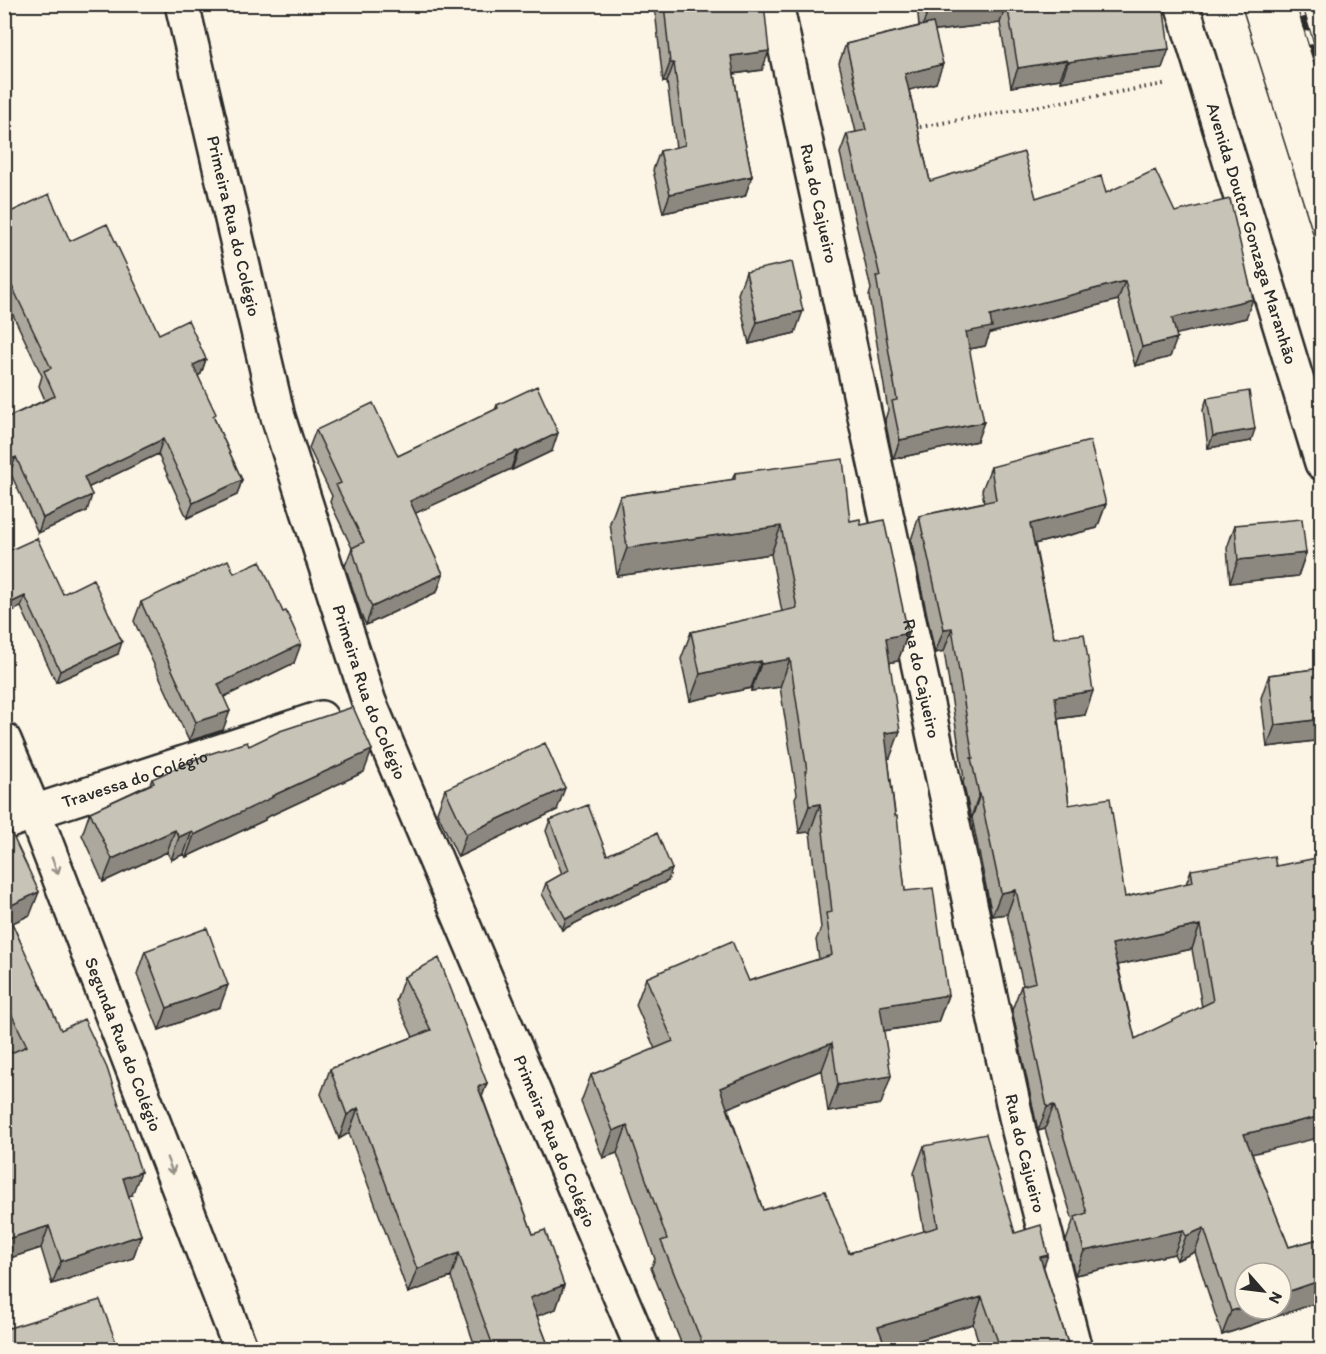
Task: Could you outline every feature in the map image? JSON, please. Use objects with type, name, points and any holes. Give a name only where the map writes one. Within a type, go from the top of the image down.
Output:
[{"type":"street","name":"Primeira Rua do Colégio","points":[[182,4],[278,417],[369,702],[643,1350]]},
{"type":"street","name":"Rua do Cajueiro","points":[[776,4],[1019,1131],[1075,1350]]},
{"type":"street","name":"Avenida Doutor Gonzaga Maranhão","points":[[1182,4],[1322,463]]},
{"type":"street","name":"Travessa do Colégio","points":[[19,818],[369,702]]},
{"type":"street","name":"Segunda Rua do Colégio","points":[[4,740],[19,818],[241,1350]]},
{"type":"path","points":[[912,129],[1204,77]]},
{"type":"building","points":[[664,4],[764,4],[769,51],[731,56],[752,176],[670,194],[660,151],[685,145],[674,63],[670,63]]},
{"type":"building","points":[[926,4],[999,4],[927,13]]},
{"type":"building","points":[[1007,4],[1139,4],[1139,6],[1163,4],[1169,49],[1068,62],[1067,60],[1018,68]]},
{"type":"building","points":[[933,23],[943,64],[905,74],[930,181],[1024,152],[1036,198],[1101,176],[1106,193],[1155,170],[1175,212],[1230,199],[1253,299],[1172,318],[1177,338],[1142,347],[1125,281],[990,316],[992,327],[966,332],[984,422],[900,440],[892,401],[897,400],[876,276],[880,276],[847,134],[866,130],[846,44]]},
{"type":"building","points":[[49,194],[70,241],[107,224],[159,334],[188,320],[206,359],[193,365],[216,414],[213,416],[242,480],[193,503],[163,439],[84,477],[92,495],[43,518],[16,457],[4,463],[4,419],[55,396],[44,371],[51,368],[9,280],[4,282],[4,215]]},
{"type":"building","points":[[792,262],[803,311],[757,322],[746,272]]},
{"type":"building","points":[[537,386],[558,433],[410,501],[443,574],[372,607],[352,548],[364,542],[336,485],[341,483],[316,430],[373,403],[398,456],[498,408],[497,405]]},
{"type":"building","points":[[1249,391],[1255,429],[1213,436],[1207,398]]},
{"type":"building","points":[[1090,441],[1106,504],[1030,524],[1054,638],[1084,634],[1093,691],[1055,697],[1069,805],[1110,798],[1125,897],[1193,882],[1191,870],[1274,856],[1276,866],[1322,857],[1322,1116],[1244,1134],[1289,1247],[1322,1238],[1322,1280],[1293,1290],[1293,1261],[1233,1261],[1233,1310],[1231,1311],[1204,1228],[1186,1236],[1183,1230],[1084,1251],[1075,1217],[1087,1213],[1054,1105],[1047,1107],[1021,986],[1036,982],[1016,890],[1001,893],[971,758],[973,758],[952,628],[944,629],[919,516],[996,500],[991,467]],"holes":[[[1200,925],[1213,1001],[1135,1039],[1112,944]]]},
{"type":"building","points":[[843,459],[850,521],[860,519],[861,525],[884,520],[908,633],[886,638],[900,731],[885,733],[905,891],[933,888],[948,995],[880,1006],[891,1076],[838,1085],[832,1043],[720,1088],[763,1210],[825,1191],[849,1253],[938,1227],[924,1146],[986,1134],[1015,1233],[1041,1225],[1048,1255],[1040,1257],[1070,1350],[1001,1350],[982,1297],[878,1327],[887,1350],[705,1350],[661,1241],[667,1239],[627,1125],[613,1131],[591,1075],[673,1041],[646,978],[732,941],[749,981],[832,955],[826,913],[832,912],[820,804],[809,806],[805,771],[807,771],[790,659],[761,664],[761,661],[700,674],[691,632],[797,608],[781,526],[627,548],[620,496],[735,479],[735,473]]},
{"type":"building","points":[[1302,519],[1306,553],[1238,560],[1235,525]]},
{"type":"building","points":[[37,538],[63,594],[93,579],[122,642],[60,671],[25,596],[4,606],[4,553]]},
{"type":"building","points":[[228,560],[234,573],[260,561],[283,612],[286,611],[301,644],[218,684],[230,711],[196,722],[141,602]]},
{"type":"building","points":[[1322,668],[1322,719],[1275,725],[1269,675]]},
{"type":"building","points":[[353,707],[372,750],[194,835],[192,831],[179,837],[175,830],[112,859],[90,812],[154,783],[152,779],[203,756],[247,742],[249,746],[280,731]]},
{"type":"building","points":[[545,743],[565,788],[466,834],[445,789]]},
{"type":"building","points":[[588,805],[607,855],[657,833],[672,869],[601,900],[566,919],[546,883],[569,870],[550,820]]},
{"type":"building","points":[[4,817],[39,892],[5,908],[61,1030],[84,1019],[107,1068],[141,1172],[123,1178],[141,1235],[61,1261],[49,1226],[4,1240],[4,1056],[27,1046],[4,999]]},
{"type":"building","points":[[207,928],[228,985],[167,1008],[145,951]]},
{"type":"building","points":[[439,958],[487,1083],[478,1087],[533,1234],[545,1230],[564,1285],[530,1298],[550,1350],[474,1350],[492,1343],[459,1253],[417,1269],[358,1108],[347,1115],[330,1069],[431,1030],[404,977]]},
{"type":"building","points":[[100,1300],[119,1350],[4,1350],[4,1318],[9,1328]]},
{"type":"tram line","points":[[1241,4],[1322,262]]},
{"type":"railway","points":[[1299,4],[1322,80]]}]
